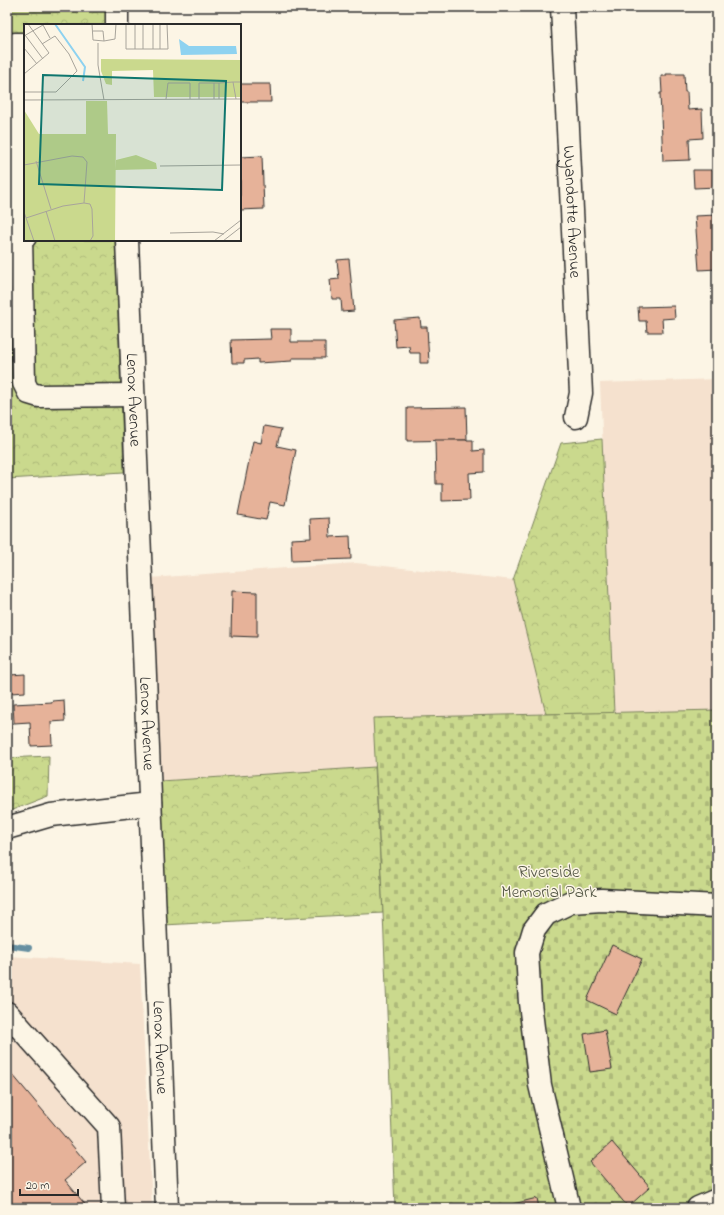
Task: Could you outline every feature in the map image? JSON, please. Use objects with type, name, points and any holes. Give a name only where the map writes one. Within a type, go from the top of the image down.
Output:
[{"type":"street","points":[[117,7],[117,24]]},
{"type":"street","name":"Wyandotte Avenue","points":[[562,7],[581,393],[576,417]]},
{"type":"street","points":[[16,39],[20,77],[24,383],[29,393],[39,396],[133,394]]},
{"type":"street","name":"Lenox Avenue","points":[[127,241],[167,1208]]},
{"type":"street","points":[[7,828],[51,815],[150,804]]},
{"type":"street","points":[[570,1208],[539,1077],[530,1003],[526,953],[534,930],[546,914],[571,902],[602,900],[717,906]]},
{"type":"street","points":[[7,1013],[109,1127],[113,1208]]},
{"type":"street","points":[[698,1208],[717,1200]]},
{"type":"shaded area","points":[[717,379],[717,710],[614,713],[600,383]]},
{"type":"shaded area","points":[[356,563],[513,580],[546,714],[373,718],[375,767],[161,781],[150,578]]},
{"type":"shaded area","points":[[7,956],[140,964],[152,1208],[7,1208]]},
{"type":"green space","points":[[7,7],[106,7],[107,24],[24,24],[24,241],[115,241],[124,472],[7,479]]},
{"type":"green space","points":[[602,439],[614,713],[546,714],[513,580],[561,443]]},
{"type":"green space","name":"Riverside Memorial Park","points":[[717,710],[717,1208],[395,1208],[383,913],[373,718]]},
{"type":"green space","points":[[49,756],[48,796],[7,812],[7,758]]},
{"type":"green space","points":[[375,767],[383,913],[164,925],[161,781]]},
{"type":"building","points":[[666,74],[684,74],[688,110],[702,109],[703,138],[689,139],[690,160],[663,161],[660,93],[662,93],[661,76],[666,76]]},
{"type":"building","points":[[241,84],[270,84],[271,102],[241,102]]},
{"type":"building","points":[[262,156],[264,209],[241,210],[241,157]]},
{"type":"building","points":[[693,170],[716,170],[717,187],[694,188]]},
{"type":"building","points":[[717,215],[717,269],[699,270],[695,216]]},
{"type":"building","points":[[349,259],[354,311],[342,312],[341,299],[332,299],[330,280],[339,279],[337,260]]},
{"type":"building","points":[[674,306],[675,318],[662,319],[663,332],[647,332],[646,321],[639,321],[638,307]]},
{"type":"building","points":[[420,318],[421,327],[427,327],[429,363],[420,363],[420,353],[410,353],[409,346],[396,347],[394,320]]},
{"type":"building","points":[[270,329],[291,329],[291,342],[325,342],[325,358],[292,358],[292,361],[258,363],[258,359],[244,360],[244,363],[232,363],[231,340],[271,339]]},
{"type":"building","points":[[466,407],[467,440],[407,441],[407,408]]},
{"type":"building","points":[[264,426],[281,429],[277,446],[296,450],[285,505],[270,502],[266,520],[238,515],[253,441],[261,443]]},
{"type":"building","points":[[435,440],[473,440],[473,451],[484,450],[484,472],[469,473],[470,500],[442,501],[442,484],[436,484]]},
{"type":"building","points":[[329,518],[330,537],[350,536],[351,559],[292,561],[291,539],[311,538],[310,519]]},
{"type":"building","points":[[232,591],[257,592],[257,637],[231,636]]},
{"type":"building","points":[[25,674],[25,692],[11,693],[10,675]]},
{"type":"building","points":[[64,700],[65,721],[51,722],[52,745],[31,746],[30,722],[14,723],[13,704]]},
{"type":"building","points":[[7,705],[9,705],[11,729],[7,729]]},
{"type":"building","points":[[612,945],[642,959],[616,1014],[587,1000]]},
{"type":"building","points":[[605,1030],[612,1069],[590,1072],[584,1034]]},
{"type":"building","points":[[7,1068],[86,1162],[65,1180],[88,1208],[7,1208]]},
{"type":"building","points":[[612,1142],[650,1187],[628,1207],[590,1162]]},
{"type":"building","points":[[537,1198],[539,1208],[513,1208],[513,1204]]},
{"type":"waterway","points":[[7,945],[29,948]]}]
